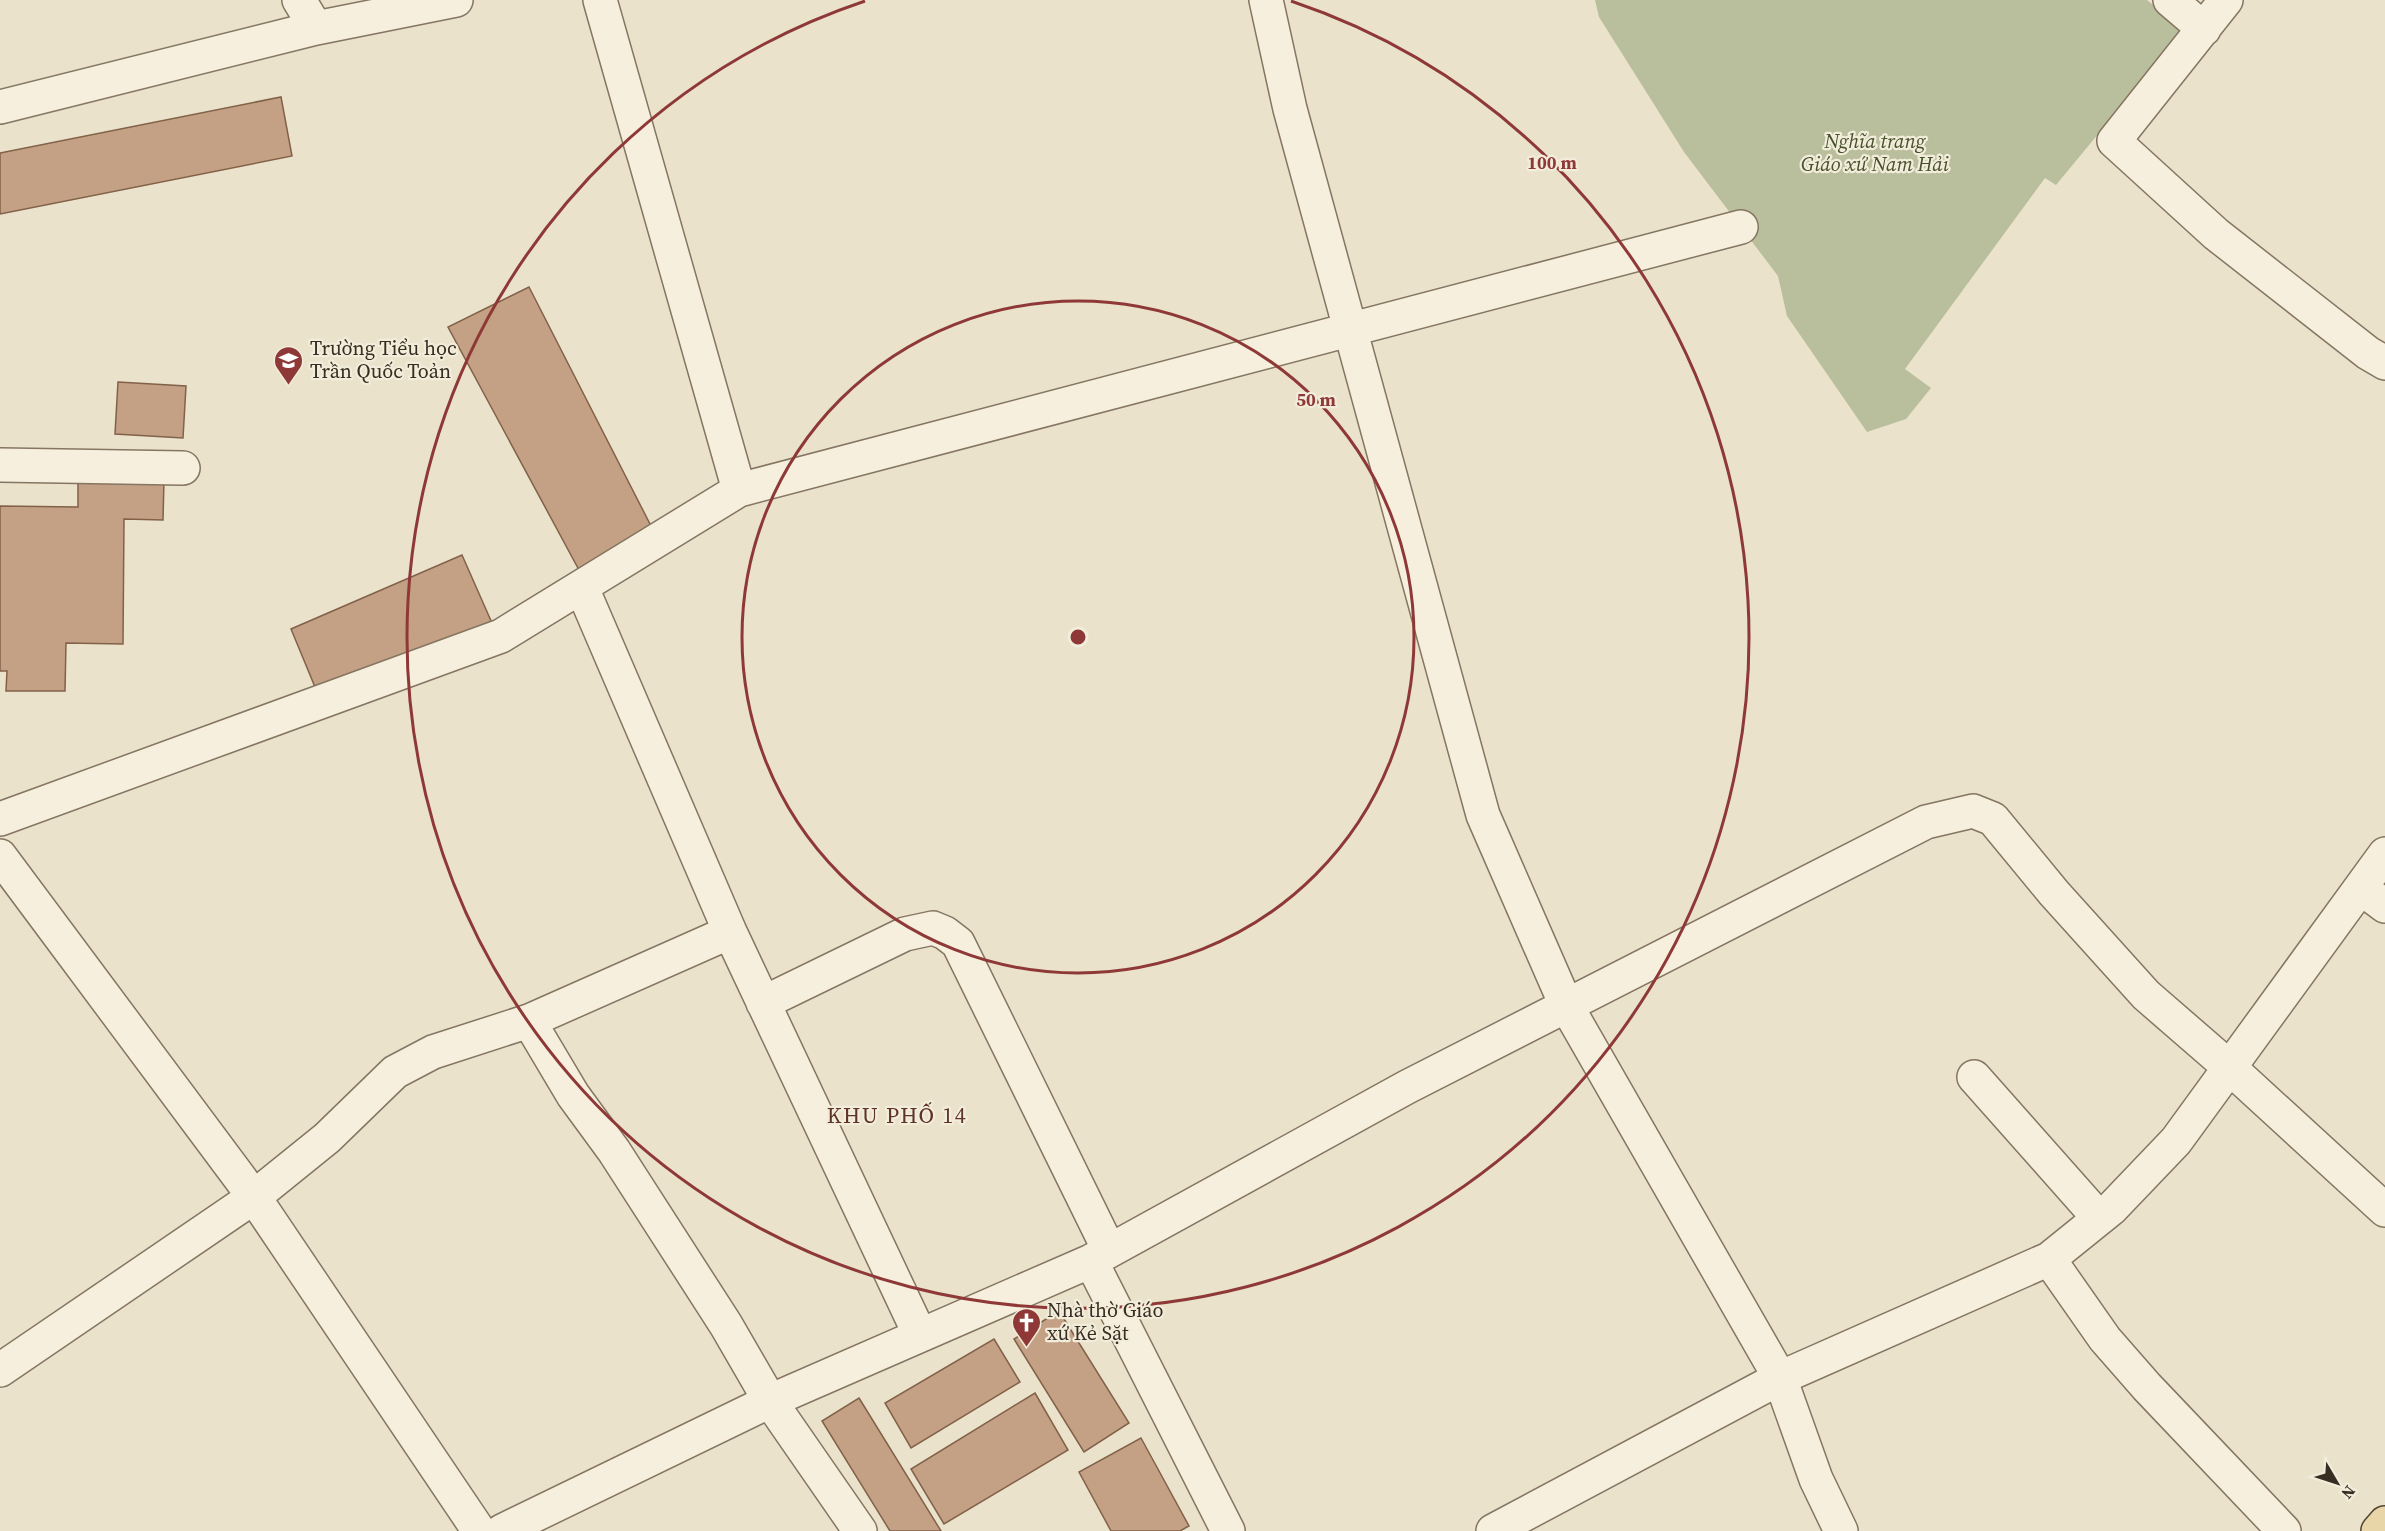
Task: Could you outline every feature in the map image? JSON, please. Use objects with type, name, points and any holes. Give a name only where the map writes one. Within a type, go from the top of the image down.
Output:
[{"type":"main road","points":[[2378,1531],[2385,1523]]},
{"type":"street","points":[[299,0],[316,28]]},
{"type":"street","points":[[0,107],[316,28],[456,0]]},
{"type":"street","points":[[600,0],[739,490]]},
{"type":"street","points":[[1266,0],[1290,110],[1483,815],[1566,1005],[1780,1378],[1816,1479],[1841,1531]]},
{"type":"street","points":[[2170,0],[2204,29]]},
{"type":"street","points":[[2226,0],[2114,141],[2216,234],[2385,363]]},
{"type":"street","points":[[0,819],[501,636],[739,490],[1741,227]]},
{"type":"street","points":[[0,465],[183,468]]},
{"type":"street","points":[[582,588],[730,932],[920,1335]]},
{"type":"street","points":[[502,1531],[770,1401],[1100,1256],[1407,1087],[1566,1005],[1926,822],[1973,811],[1993,819],[2054,893],[2146,995],[2229,1067],[2385,1210]]},
{"type":"street","points":[[1493,1531],[1780,1378],[2049,1259],[2111,1209],[2176,1141],[2229,1067],[2373,897],[2385,854]]},
{"type":"street","points":[[0,856],[254,1197],[479,1531]]},
{"type":"street","points":[[763,1003],[904,934],[933,928],[945,933],[958,943],[1228,1531]]},
{"type":"street","points":[[0,1370],[254,1197],[327,1138],[395,1072],[433,1052],[529,1021],[730,932]]},
{"type":"street","points":[[529,1021],[573,1095],[614,1151],[726,1325],[770,1401],[860,1531]]},
{"type":"street","points":[[1974,1077],[2099,1218]]},
{"type":"street","points":[[2049,1259],[2105,1339],[2147,1387],[2284,1531]]},
{"type":"green space","name":"Nghĩa trang Giáo xứ Nam Hải","points":[[1595,0],[2147,0],[2184,30],[2056,185],[2045,178],[1905,369],[1931,388],[1906,419],[1867,432],[1787,316],[1778,276],[1684,152],[1599,17]]},
{"type":"building","points":[[281,97],[292,156],[0,214],[0,153]]},
{"type":"building","points":[[529,287],[651,526],[579,570],[448,327]]},
{"type":"building","points":[[118,382],[186,386],[183,438],[115,434]]},
{"type":"building","points":[[78,480],[164,480],[163,520],[124,519],[123,644],[66,643],[65,691],[6,691],[7,671],[0,671],[0,506],[78,507]]},
{"type":"building","points":[[462,555],[492,623],[315,687],[291,629]]},
{"type":"building","points":[[1059,1311],[1129,1423],[1084,1452],[1014,1339]]},
{"type":"building","points":[[994,1339],[1020,1382],[911,1448],[885,1403]]},
{"type":"building","points":[[1035,1393],[1068,1450],[944,1524],[911,1469]]},
{"type":"building","points":[[859,1398],[941,1531],[890,1531],[822,1421]]},
{"type":"building","points":[[1141,1438],[1189,1526],[1180,1531],[1111,1531],[1079,1472]]},
{"type":"place","name":"Trường Tiểu học Trần Quốc Toản","points":[[289,386]]},
{"type":"place","name":"Nhà thờ Giáo xứ Kẻ Sặt","points":[[1026,1348]]},
{"type":"district","name":"KHU PHỐ 14","points":[[897,1115]]}]
